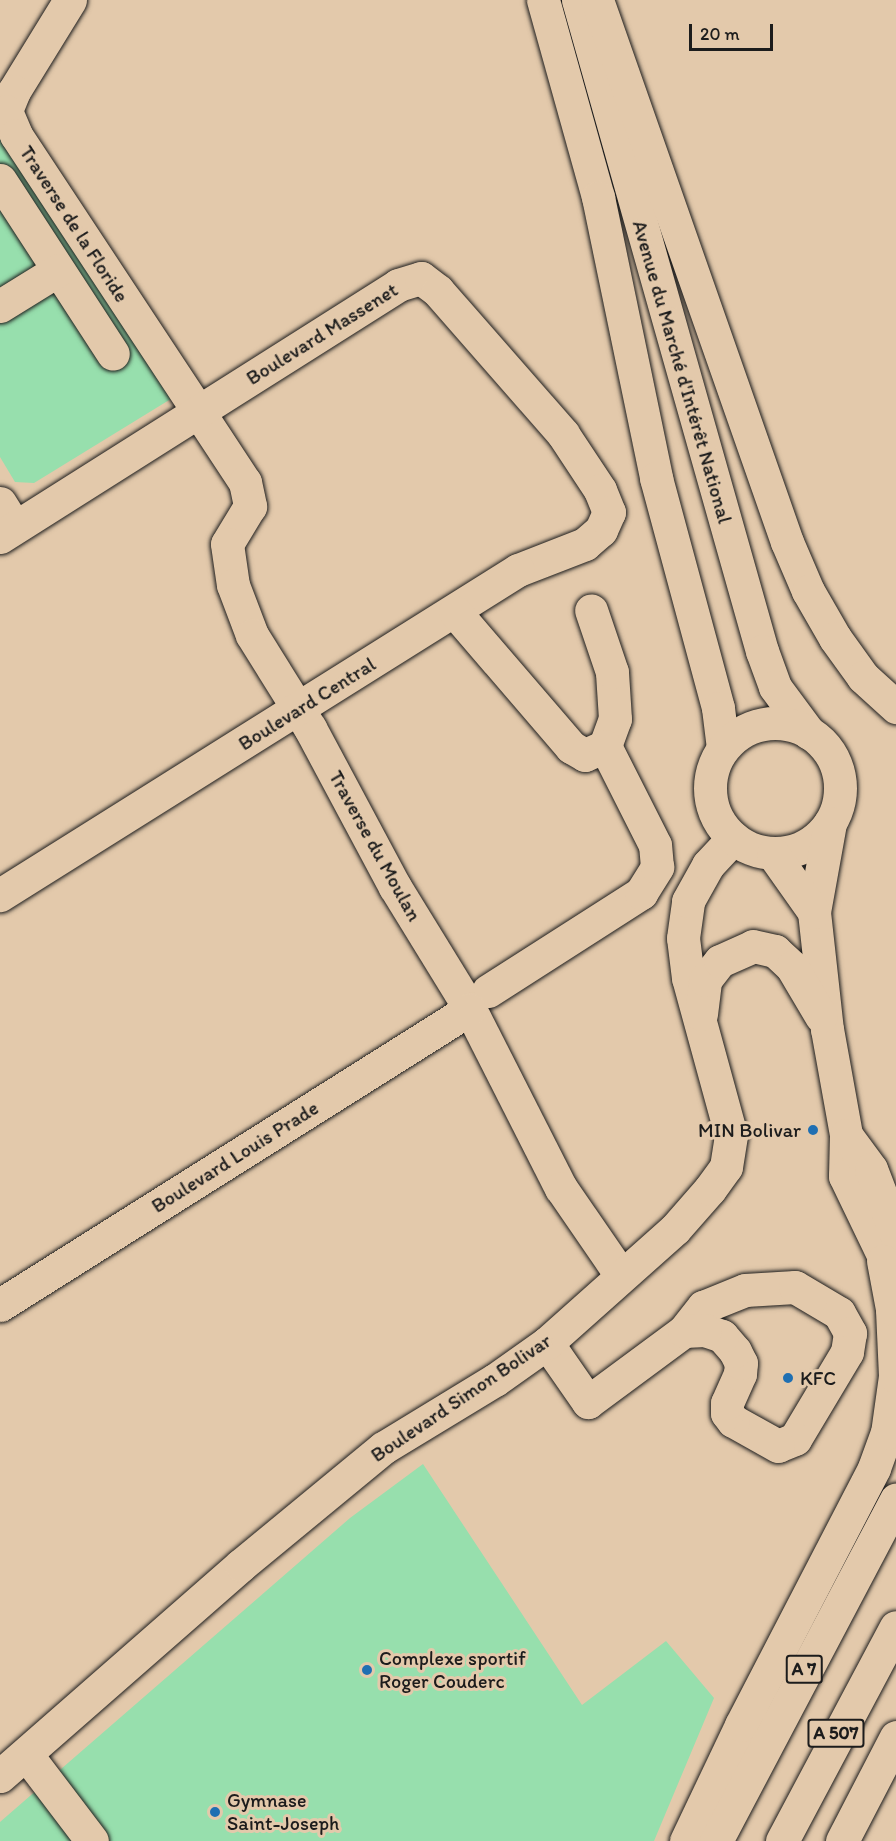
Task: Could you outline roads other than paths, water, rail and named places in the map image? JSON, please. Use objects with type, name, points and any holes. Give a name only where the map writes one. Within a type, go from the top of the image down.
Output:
[{"type":"main road","name":"Traverse de la Floride","points":[[70,0],[6,111],[16,135],[197,411]]},
{"type":"main road","name":"Avenue du Marché d'Intérêt National","points":[[543,0],[598,197],[656,478],[718,708],[723,748]]},
{"type":"main road","name":"Avenue du Marché d'Intérêt National","points":[[578,0],[762,651],[775,687],[809,733]]},
{"type":"main road","points":[[597,0],[787,542],[808,591],[835,638],[863,677],[896,707]]},
{"type":"main road","points":[[0,180],[113,354]]},
{"type":"main road","points":[[0,306],[58,270]]},
{"type":"main road","name":"Boulevard Massenet","points":[[5,522],[197,411],[398,285],[421,278],[438,291],[563,434],[600,490],[609,512]]},
{"type":"main road","name":"Traverse du Moulan","points":[[197,411],[245,482],[249,506],[227,544],[233,585],[252,635],[298,709],[395,887],[479,1000],[561,1188],[620,1274]]},
{"type":"main road","name":"Boulevard Central","points":[[0,895],[455,612],[518,570],[585,544],[601,530],[609,512]]},
{"type":"main road","points":[[455,612],[571,747],[585,755],[605,746],[615,719],[612,672],[591,610]]},
{"type":"main road","points":[[686,1841],[741,1725],[874,1468],[887,1433],[895,1376],[892,1259],[845,1176],[846,1135],[827,1029],[814,912],[830,823],[838,804],[840,784],[835,764],[825,747],[809,733],[790,725],[766,724],[742,732],[723,748],[712,770],[710,795],[717,819],[733,838],[752,849],[773,854],[795,850],[815,840],[830,823]]},
{"type":"main road","name":"Boulevard Louis Prade","points":[[0,1305],[479,1000],[641,893],[657,867],[655,845],[605,746]]},
{"type":"main road","name":"Boulevard Simon Bolivar","points":[[0,1776],[241,1565],[383,1448],[495,1380],[547,1343],[620,1274],[675,1229],[726,1167],[730,1135],[700,1014],[688,978],[683,938],[688,901],[708,865],[733,838]]},
{"type":"main road","points":[[773,854],[814,912]]},
{"type":"main road","points":[[700,1014],[705,980],[720,961],[753,946],[775,951],[792,967],[827,1029]]},
{"type":"main road","points":[[547,1343],[588,1402],[684,1331],[703,1307],[745,1290],[795,1287],[839,1314],[850,1333],[847,1352],[795,1439],[778,1446],[733,1421],[727,1413],[727,1403],[740,1374],[741,1363],[735,1351],[722,1336],[705,1329],[684,1331]]},
{"type":"main road","name":"A 7","points":[[717,1841],[896,1499]]},
{"type":"main road","name":"A 507","points":[[782,1841],[896,1627]]},
{"type":"main road","points":[[842,1841],[896,1737]]},
{"type":"main road","points":[[26,1754],[92,1841]]},
{"type":"place","name":"MIN Bolivar","points":[[813,1130]]},
{"type":"place","name":"KFC","points":[[788,1378]]},
{"type":"place","name":"Complexe sportif Roger Couderc","points":[[367,1670]]},
{"type":"place","name":"Gymnase Saint-Joseph","points":[[215,1812]]}]
